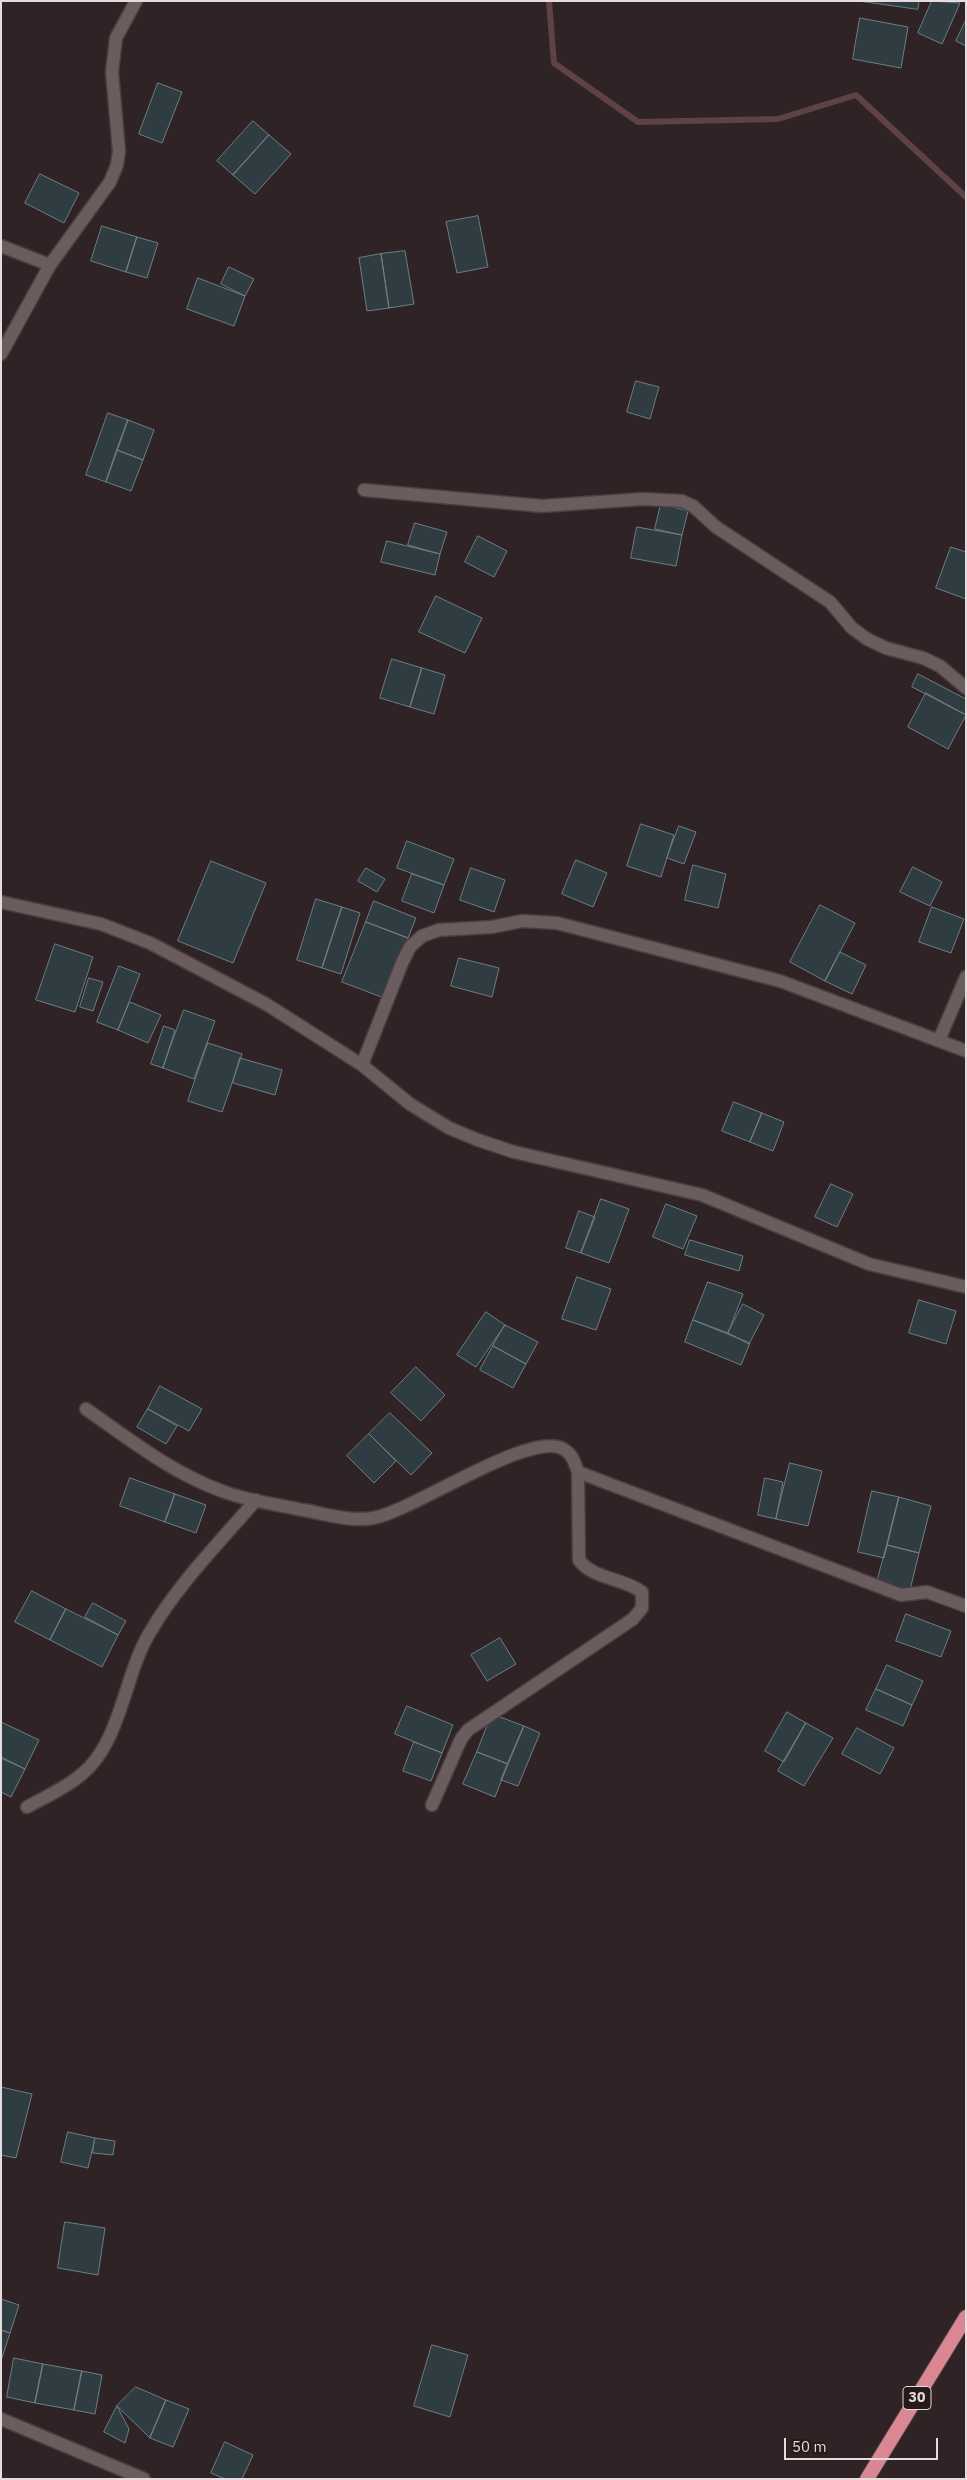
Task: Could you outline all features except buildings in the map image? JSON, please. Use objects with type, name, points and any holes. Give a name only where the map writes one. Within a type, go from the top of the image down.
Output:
[{"type":"highway","name":"30","points":[[867,2479],[966,2317]]},
{"type":"street","points":[[1,354],[50,265],[110,182],[117,165],[119,151],[112,72],[116,38],[136,1]]},
{"type":"street","points":[[1,246],[50,265]]},
{"type":"street","points":[[364,490],[542,506],[643,499],[682,501],[693,506],[716,527],[830,602],[852,628],[867,639],[886,648],[923,658],[940,666],[966,688]]},
{"type":"street","points":[[1,902],[101,924],[150,943],[266,1004],[362,1065],[410,1104],[450,1128],[478,1140],[514,1152],[702,1195],[869,1264],[966,1287]]},
{"type":"street","points":[[362,1065],[402,963],[410,947],[422,936],[439,930],[492,927],[522,921],[557,923],[780,981],[966,1051]]},
{"type":"street","points":[[939,1040],[966,977]]},
{"type":"street","points":[[86,1409],[134,1443],[203,1484],[223,1492],[256,1500],[352,1520],[375,1518],[519,1451],[538,1446],[552,1445],[564,1449],[573,1458],[578,1472],[579,1560],[582,1565],[593,1571],[636,1587],[642,1592],[642,1608],[633,1619],[468,1730],[461,1739],[432,1805]]},
{"type":"street","points":[[578,1472],[901,1595],[927,1592],[966,1606]]},
{"type":"street","points":[[27,1807],[69,1784],[84,1773],[98,1756],[110,1735],[137,1656],[149,1634],[168,1606],[256,1500]]},
{"type":"street","points":[[1,2419],[144,2479]]},
{"type":"waterway","points":[[549,1],[554,63],[638,122],[778,119],[856,95],[966,197]]}]
